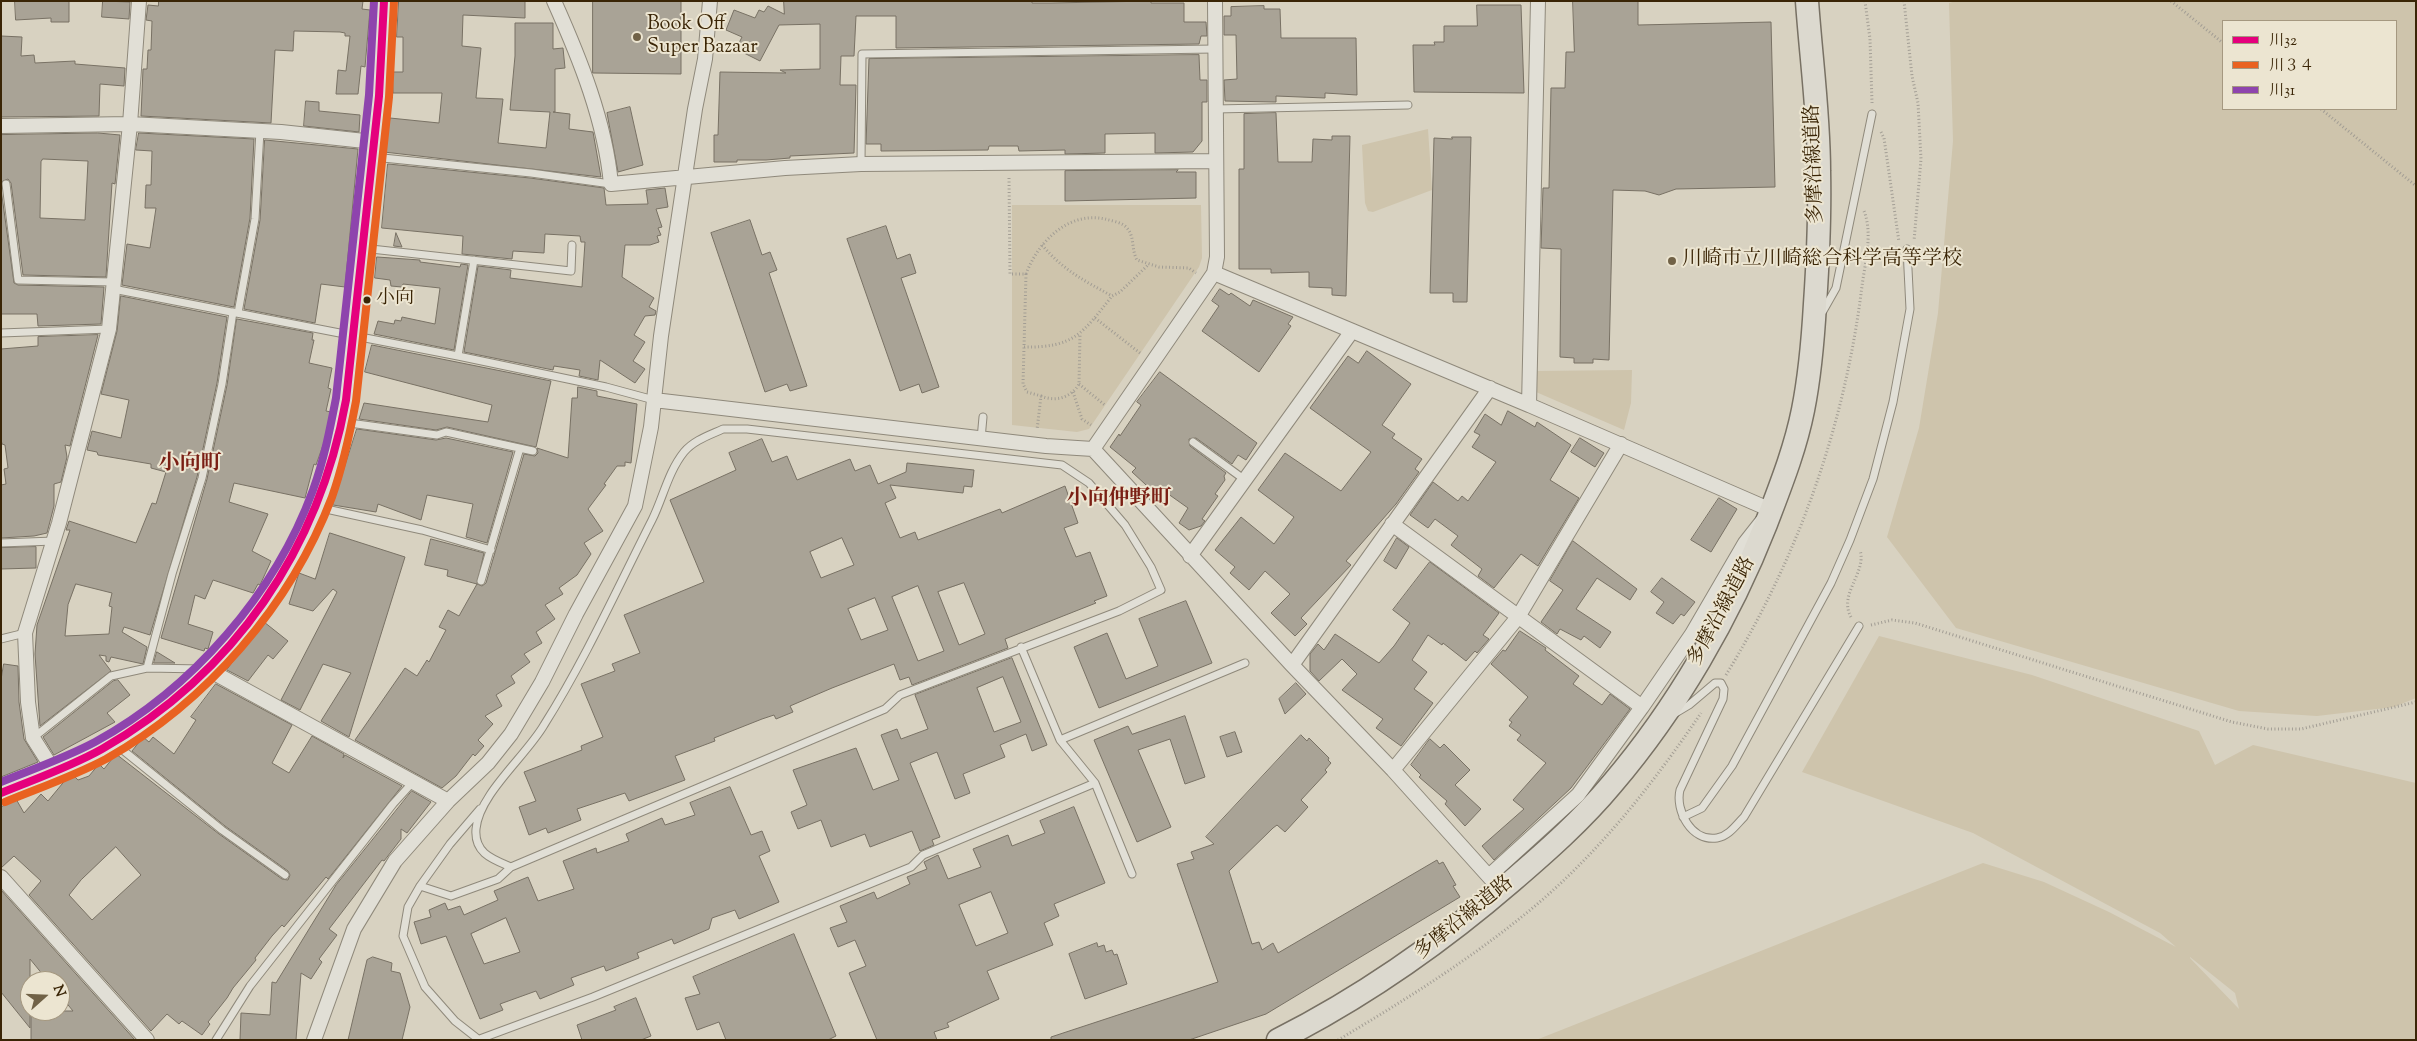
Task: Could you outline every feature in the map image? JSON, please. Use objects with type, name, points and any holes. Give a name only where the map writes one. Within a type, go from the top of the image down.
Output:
[{"type":"main road","name":"多摩沿線道路","points":[[1278,1040],[1348,1002],[1407,965],[1462,923],[1495,883],[1558,840],[1595,803],[1629,763],[1660,721],[1732,601],[1772,510],[1794,446],[1803,411],[1813,328],[1820,169],[1807,1]]},
{"type":"street","points":[[54,771],[33,738],[28,702],[25,633],[54,541],[109,329],[130,124],[139,1]]},
{"type":"street","points":[[1,793],[114,743],[151,717],[208,669],[248,624],[268,598],[299,546],[327,479],[342,422],[373,149],[384,1]]},
{"type":"street","points":[[554,1],[575,52],[599,121],[608,159],[611,184],[786,168],[861,164],[1215,161]]},
{"type":"street","points":[[314,1040],[354,929],[395,861],[448,801],[488,763],[511,734],[542,682],[576,614],[635,506],[654,400],[661,336],[695,109],[705,59],[710,1]]},
{"type":"street","points":[[1093,449],[1214,273],[1216,256],[1215,1]]},
{"type":"street","points":[[1530,405],[1538,1]]},
{"type":"street","points":[[1,126],[130,124],[260,131],[373,149]]},
{"type":"street","points":[[654,400],[982,439],[1093,449],[1190,556],[1393,770],[1495,883],[1578,795],[1642,708],[1692,634],[1745,543],[1772,510],[1490,388],[1214,273]]},
{"type":"street","points":[[1190,556],[1352,331]]},
{"type":"street","points":[[1292,665],[1490,388]]},
{"type":"street","points":[[1393,770],[1518,617],[1621,444]]},
{"type":"street","points":[[1392,524],[1642,708]]},
{"type":"street","points":[[208,669],[448,801]]},
{"type":"street","points":[[1,876],[147,1040]]},
{"type":"lane","points":[[861,164],[862,54],[1215,50]]},
{"type":"lane","points":[[1214,109],[1408,105]]},
{"type":"lane","points":[[1813,328],[1836,288],[1872,114]]},
{"type":"lane","points":[[147,668],[172,574],[202,478],[222,384],[255,219],[260,131]]},
{"type":"lane","points":[[373,149],[611,184]]},
{"type":"lane","points":[[6,184],[18,280],[114,286],[352,337],[458,356],[606,387],[654,400]]},
{"type":"lane","points":[[362,248],[571,271],[572,244]]},
{"type":"lane","points":[[1683,817],[1702,808],[1732,766],[1831,583],[1854,530],[1873,479],[1893,402],[1910,309],[1906,249]]},
{"type":"lane","points":[[458,356],[474,260]]},
{"type":"lane","points":[[1,333],[109,329]]},
{"type":"lane","points":[[982,439],[983,417]]},
{"type":"lane","points":[[342,422],[437,435],[446,432],[534,451]]},
{"type":"lane","points":[[420,886],[451,896],[498,879],[511,867],[886,709],[900,695],[1021,647],[1120,611],[1162,590],[1152,567],[1125,525],[1089,483],[1062,465],[746,429],[723,429],[699,440],[685,451],[680,458],[671,473],[656,512],[597,630],[543,727],[450,844],[420,886],[408,907],[403,936],[425,987],[455,1021],[478,1039],[593,997],[911,867],[923,855],[1095,783]]},
{"type":"lane","points":[[1193,442],[1245,480]]},
{"type":"lane","points":[[481,581],[520,448]]},
{"type":"lane","points":[[315,507],[422,530],[491,550]]},
{"type":"lane","points":[[1,543],[54,541]]},
{"type":"lane","points":[[1660,721],[1682,710],[1715,683],[1721,683],[1724,689],[1724,699],[1680,790],[1678,805],[1683,817],[1698,833],[1707,837],[1717,838],[1728,834],[1744,817],[1859,626]]},
{"type":"lane","points":[[1,639],[25,633]]},
{"type":"lane","points":[[1021,647],[1060,740],[1095,783],[1132,874]]},
{"type":"lane","points":[[1060,740],[1245,663]]},
{"type":"lane","points":[[33,738],[111,676],[147,668],[208,669]]},
{"type":"lane","points":[[114,743],[222,830],[285,875]]},
{"type":"lane","points":[[216,1040],[250,986],[393,804],[413,782]]},
{"type":"lane","points":[[482,806],[476,829],[478,845],[487,857],[511,867]]},
{"type":"path","points":[[1865,1],[1870,40],[1872,114],[1884,138],[1898,240],[1902,248],[1906,249],[1911,246],[1915,237],[1921,159],[1918,103],[1912,76],[1904,1]]},
{"type":"path","points":[[2171,1],[2222,42]]},
{"type":"path","points":[[2322,110],[2416,186]]},
{"type":"path","points":[[1009,174],[1010,274],[1026,274]]},
{"type":"path","points":[[1080,334],[1079,384],[1073,392],[1069,396],[1058,398],[1027,392],[1023,384],[1026,274],[1031,260],[1052,233],[1070,224],[1096,217],[1125,226],[1132,235],[1132,252],[1137,260],[1159,267],[1190,268],[1199,275]]},
{"type":"path","points":[[1042,245],[1058,264],[1075,277],[1112,296]]},
{"type":"path","points":[[1024,346],[1047,347],[1080,334],[1112,296],[1120,292],[1149,264]]},
{"type":"path","points":[[1095,318],[1143,356]]},
{"type":"path","points":[[1079,384],[1108,407]]},
{"type":"path","points":[[1073,392],[1082,419],[1094,427]]},
{"type":"path","points":[[1037,431],[1040,396]]},
{"type":"path","points":[[1854,530],[1863,560],[1848,598],[1847,606],[1854,621],[1859,626],[1892,620],[1915,623],[2232,722],[2268,729],[2301,729],[2416,702]]},
{"type":"shaded area","points":[[1956,1],[2416,1],[2416,698],[2394,707],[2317,716],[2239,711],[1956,628],[1887,537],[1919,428],[1938,313],[1953,141],[1949,3]]},
{"type":"shaded area","points":[[1428,129],[1432,190],[1373,212],[1368,211],[1365,203],[1362,145]]},
{"type":"shaded area","points":[[1012,205],[1201,205],[1202,258],[1199,267],[1089,429],[1077,432],[1012,425]]},
{"type":"shaded area","points":[[1632,370],[1631,403],[1624,430],[1536,392],[1536,371]]},
{"type":"shaded area","points":[[1879,636],[2032,675],[2199,731],[2215,765],[2253,745],[2416,783],[2416,1040],[1536,1040],[1983,863],[2044,882],[2109,912],[2176,947],[2160,933],[1973,833],[1802,772]],"holes":[[[2190,957],[2235,993],[2239,1009]]]},
{"type":"building","points":[[15,1],[69,1],[69,22],[51,22],[51,18],[16,20]]},
{"type":"building","points":[[103,1],[130,2],[129,19],[102,17]]},
{"type":"building","points":[[159,1],[363,1],[362,9],[370,10],[365,67],[361,66],[358,94],[336,94],[338,70],[346,71],[350,36],[345,36],[345,33],[340,32],[294,31],[293,51],[275,50],[271,123],[141,116],[143,69],[147,69],[148,50],[151,50],[152,21],[146,20],[148,5],[158,6]]},
{"type":"building","points":[[399,1],[525,1],[525,18],[463,15],[462,46],[481,48],[476,98],[503,99],[498,143],[546,148],[550,112],[510,110],[515,56],[515,23],[553,23],[553,49],[563,48],[565,68],[555,69],[555,112],[553,112],[570,114],[569,129],[593,132],[601,177],[384,152],[390,118],[439,123],[442,93],[393,93],[392,72],[403,72],[403,37],[397,37]]},
{"type":"building","name":"Book Off Super Bazaar","points":[[593,1],[681,1],[681,74],[593,73]]},
{"type":"building","points":[[784,1],[1032,1],[1032,3],[1051,3],[1151,1],[1151,3],[1184,3],[1184,22],[1206,22],[1207,36],[1201,36],[1199,44],[896,48],[896,16],[856,16],[854,56],[841,56],[840,85],[856,85],[854,153],[714,162],[714,135],[718,135],[720,72],[786,73],[780,70],[820,69],[820,24],[779,25],[760,61],[736,49],[742,37],[726,30],[734,10],[755,18],[759,10],[764,12],[768,6],[784,14]]},
{"type":"building","points":[[1573,1],[1638,1],[1638,25],[1771,22],[1775,187],[1676,189],[1659,195],[1645,191],[1613,190],[1609,360],[1593,359],[1593,363],[1574,363],[1574,358],[1560,357],[1561,249],[1541,248],[1543,188],[1549,188],[1551,88],[1565,88],[1566,52],[1574,52]]},
{"type":"building","points":[[1477,5],[1521,5],[1524,93],[1414,92],[1413,45],[1435,45],[1434,42],[1444,42],[1444,26],[1477,26]]},
{"type":"building","points":[[1264,6],[1264,9],[1280,9],[1281,38],[1356,38],[1357,95],[1325,93],[1325,98],[1276,96],[1276,102],[1225,101],[1224,80],[1237,79],[1236,35],[1224,35],[1224,16],[1231,16],[1231,7]]},
{"type":"building","points":[[1,36],[22,37],[21,56],[34,55],[35,63],[75,61],[75,64],[125,68],[124,86],[100,84],[99,116],[1,117]]},
{"type":"building","points":[[1199,55],[1200,80],[1207,80],[1207,102],[1202,102],[1202,141],[1193,152],[1155,153],[1155,133],[1105,134],[1105,153],[1065,154],[1065,150],[1019,151],[1018,146],[989,146],[988,150],[881,151],[881,144],[866,144],[869,59]]},
{"type":"building","points":[[306,101],[319,102],[319,111],[360,115],[359,132],[304,126]]},
{"type":"building","points":[[630,107],[643,165],[618,172],[607,113]]},
{"type":"building","points":[[1276,113],[1278,162],[1312,162],[1313,139],[1332,140],[1332,136],[1350,136],[1346,296],[1332,295],[1332,288],[1309,287],[1309,272],[1271,273],[1271,269],[1239,269],[1239,169],[1244,169],[1244,114]]},
{"type":"building","points":[[98,133],[120,135],[115,184],[112,183],[106,277],[23,275],[11,183],[8,179],[1,182],[1,135]],"holes":[[[43,159],[88,161],[85,220],[40,218],[41,162]]]},
{"type":"building","points":[[139,133],[254,139],[250,218],[234,307],[122,285],[127,244],[150,248],[156,208],[145,208],[146,185],[151,185],[152,151],[136,150]]},
{"type":"building","points":[[1452,137],[1471,137],[1467,302],[1453,302],[1453,293],[1430,293],[1434,138],[1452,139]]},
{"type":"building","points":[[265,140],[358,149],[345,287],[321,284],[315,323],[244,309],[260,220]]},
{"type":"building","points":[[388,164],[530,178],[604,188],[606,205],[648,204],[646,190],[665,188],[668,207],[656,209],[662,227],[658,228],[661,235],[657,236],[659,242],[650,245],[625,245],[622,277],[654,298],[649,307],[656,311],[655,315],[645,316],[634,335],[645,342],[633,361],[645,369],[635,383],[600,360],[598,380],[579,376],[580,370],[554,366],[553,370],[464,352],[478,266],[511,270],[510,278],[582,287],[585,242],[581,242],[580,236],[545,234],[544,253],[513,251],[512,259],[462,254],[463,236],[382,228]]},
{"type":"building","points":[[1178,170],[1176,172],[1196,172],[1196,198],[1065,201],[1065,171]]},
{"type":"building","points":[[1,189],[14,283],[18,285],[104,287],[101,324],[38,326],[37,314],[1,314]]},
{"type":"building","points":[[750,220],[762,255],[770,252],[777,270],[769,273],[807,386],[790,391],[787,384],[765,392],[711,233]]},
{"type":"building","points":[[886,226],[897,259],[910,254],[916,273],[901,278],[939,387],[922,393],[919,384],[900,391],[847,239]]},
{"type":"building","points":[[396,233],[402,247],[394,246]]},
{"type":"building","points":[[377,257],[420,260],[420,262],[460,267],[461,264],[468,265],[454,350],[374,334],[378,321],[394,324],[395,320],[401,321],[402,317],[435,324],[440,288],[403,284],[402,287],[391,286],[390,280],[375,278]]},
{"type":"building","points":[[1220,289],[1229,295],[1231,293],[1250,306],[1253,300],[1293,317],[1288,324],[1291,326],[1259,372],[1202,331],[1219,306],[1212,301]]},
{"type":"building","points":[[121,296],[227,317],[217,383],[197,477],[150,635],[124,627],[122,632],[147,647],[143,664],[111,657],[109,662],[106,661],[106,656],[99,655],[111,671],[40,726],[35,654],[37,625],[70,530],[66,530],[69,521],[136,543],[152,503],[156,504],[166,472],[151,468],[151,464],[98,455],[97,452],[87,450],[92,431],[121,438],[129,400],[101,394],[117,331]],"holes":[[[76,584],[112,593],[109,606],[112,607],[109,634],[65,636],[68,605]]]},
{"type":"building","points":[[237,319],[313,333],[312,340],[314,340],[309,363],[332,368],[328,388],[331,389],[326,411],[331,412],[327,434],[316,465],[314,464],[305,498],[234,483],[229,502],[268,514],[252,551],[271,561],[260,585],[258,584],[253,593],[213,580],[205,599],[195,595],[188,624],[213,632],[208,649],[205,648],[204,651],[161,638],[207,479],[227,385]]},
{"type":"building","points":[[98,335],[70,446],[65,445],[67,457],[61,482],[54,484],[54,506],[47,533],[34,536],[1,538],[1,485],[6,484],[4,469],[8,468],[5,445],[2,444],[1,439],[1,349],[38,346],[38,337]]},
{"type":"building","points":[[372,345],[551,381],[536,447],[447,427],[436,430],[359,419],[364,403],[488,422],[492,405],[365,372]]},
{"type":"building","points":[[1367,351],[1411,384],[1382,425],[1395,434],[1392,438],[1422,459],[1415,469],[1419,472],[1396,504],[1346,561],[1351,565],[1301,618],[1307,624],[1295,636],[1271,613],[1290,594],[1265,571],[1249,590],[1230,573],[1235,567],[1215,550],[1241,517],[1274,544],[1294,517],[1258,490],[1285,453],[1341,491],[1371,452],[1310,408],[1348,356],[1358,363]]},
{"type":"building","points":[[1160,372],[1257,443],[1246,460],[1238,455],[1232,464],[1196,438],[1189,439],[1190,446],[1226,473],[1224,476],[1225,480],[1215,494],[1218,496],[1202,519],[1205,521],[1201,526],[1189,530],[1179,523],[1188,508],[1164,491],[1159,497],[1132,472],[1136,468],[1110,447],[1119,434],[1120,436],[1141,405],[1137,402]]},
{"type":"building","points":[[578,387],[597,391],[597,396],[637,404],[631,463],[625,462],[625,466],[617,466],[604,484],[606,485],[588,509],[603,531],[584,543],[591,554],[577,575],[559,588],[563,594],[545,605],[555,619],[536,632],[542,643],[524,654],[530,662],[511,676],[515,683],[496,695],[502,706],[485,716],[493,724],[478,740],[484,746],[475,756],[473,754],[456,776],[442,788],[355,740],[405,668],[417,676],[427,660],[429,662],[446,630],[439,627],[448,610],[459,616],[477,584],[482,586],[486,583],[524,454],[535,456],[538,453],[537,448],[568,458],[572,398],[577,398]]},
{"type":"building","points":[[1508,411],[1535,427],[1537,422],[1571,445],[1550,480],[1579,498],[1538,566],[1521,554],[1494,588],[1478,576],[1482,569],[1451,545],[1458,536],[1435,519],[1428,528],[1410,515],[1433,482],[1458,501],[1462,496],[1468,501],[1496,462],[1472,447],[1480,435],[1474,432],[1485,414],[1501,425]]},
{"type":"building","points":[[357,429],[436,440],[446,438],[513,452],[487,543],[466,537],[473,504],[427,495],[421,520],[378,504],[376,512],[333,505]]},
{"type":"building","points":[[1580,438],[1604,453],[1595,467],[1571,452]]},
{"type":"building","points":[[762,439],[772,462],[787,456],[797,480],[850,459],[855,471],[870,465],[878,484],[906,472],[907,463],[974,470],[972,487],[964,486],[963,493],[890,485],[896,498],[885,503],[900,538],[915,532],[918,540],[1000,509],[1002,513],[1065,486],[1078,523],[1064,528],[1076,557],[1090,552],[1107,596],[1094,601],[1096,603],[1005,639],[1008,648],[912,685],[909,677],[900,680],[894,664],[832,688],[790,706],[793,712],[776,719],[774,715],[762,719],[714,738],[715,741],[675,756],[685,780],[629,801],[625,793],[577,809],[581,820],[548,833],[546,828],[529,835],[519,807],[536,801],[524,772],[582,750],[581,746],[603,737],[581,684],[615,671],[612,664],[640,653],[624,615],[704,582],[670,500],[736,470],[729,453]],"holes":[[[842,538],[854,565],[821,578],[810,552]],[[964,583],[985,634],[959,645],[938,592]],[[918,586],[944,651],[918,661],[892,597]],[[875,598],[888,630],[861,640],[848,609]]]},
{"type":"building","points":[[1719,498],[1737,509],[1711,552],[1691,540]]},
{"type":"building","points":[[330,533],[405,557],[349,737],[321,721],[351,673],[323,664],[300,710],[281,700],[337,592],[333,589],[313,611],[289,604],[299,573],[315,579]]},
{"type":"building","points":[[1397,538],[1409,547],[1396,569],[1384,561]]},
{"type":"building","points":[[431,539],[484,553],[477,584],[447,576],[448,570],[425,565]]},
{"type":"building","points":[[1573,541],[1637,589],[1630,600],[1597,578],[1576,609],[1611,632],[1600,648],[1584,636],[1581,640],[1560,629],[1557,634],[1541,622],[1563,590],[1550,581]]},
{"type":"building","points":[[36,547],[36,568],[1,569],[1,548]]},
{"type":"building","points":[[1430,562],[1499,613],[1483,635],[1489,639],[1477,653],[1475,651],[1466,661],[1443,643],[1442,645],[1428,635],[1412,660],[1427,672],[1414,689],[1433,703],[1401,746],[1376,728],[1383,719],[1342,690],[1357,674],[1342,659],[1319,681],[1310,671],[1310,654],[1318,644],[1324,650],[1335,634],[1379,663],[1410,623],[1393,610]]},
{"type":"building","points":[[1662,578],[1695,602],[1684,616],[1681,614],[1673,624],[1656,613],[1664,602],[1651,592]]},
{"type":"building","points":[[1186,601],[1212,663],[1099,708],[1074,647],[1107,633],[1126,679],[1158,666],[1139,619]]},
{"type":"building","points":[[264,622],[288,641],[273,659],[268,655],[248,681],[227,670]]},
{"type":"building","points":[[1520,631],[1546,648],[1545,650],[1579,676],[1573,684],[1602,705],[1610,694],[1630,709],[1571,788],[1494,860],[1482,846],[1524,809],[1513,800],[1546,763],[1517,740],[1521,735],[1509,726],[1512,722],[1509,720],[1528,697],[1491,664],[1503,650],[1505,651]]},
{"type":"building","points":[[157,652],[175,663],[154,663]]},
{"type":"building","points":[[1012,658],[1047,745],[1032,751],[1026,734],[1000,745],[1005,757],[963,774],[970,793],[955,799],[937,752],[910,763],[940,837],[932,840],[934,845],[920,851],[912,831],[870,847],[865,834],[831,847],[821,820],[798,829],[791,812],[807,805],[793,770],[856,748],[873,790],[899,780],[881,735],[897,729],[901,739],[928,729],[915,695]],"holes":[[[1003,677],[1021,722],[994,732],[977,688]]]},
{"type":"building","points":[[4,664],[18,666],[19,702],[24,739],[38,762],[1,777],[1,680]]},
{"type":"building","points":[[118,680],[130,695],[107,713],[115,722],[54,755],[43,737],[113,681]]},
{"type":"building","points":[[1296,683],[1306,694],[1285,714],[1279,699]]},
{"type":"building","points":[[216,684],[292,725],[272,763],[289,773],[312,736],[344,754],[343,758],[345,755],[402,786],[328,879],[326,877],[284,927],[282,925],[272,936],[208,1022],[210,1024],[202,1035],[182,1021],[179,1024],[167,1014],[151,1031],[29,895],[41,881],[14,856],[1,868],[1,807],[16,799],[24,813],[41,794],[48,801],[67,778],[73,775],[78,780],[89,776],[99,764],[104,769],[116,754],[219,834],[282,879],[288,880],[290,875],[288,871],[225,826],[132,751],[143,737],[149,742],[153,737],[174,754],[196,720],[191,717]],"holes":[[[116,847],[141,875],[92,920],[69,895],[81,880]]]},
{"type":"building","points":[[1185,716],[1205,777],[1185,784],[1170,739],[1138,750],[1171,827],[1137,842],[1094,740],[1128,726],[1132,734]]},
{"type":"building","points":[[1235,732],[1242,752],[1227,757],[1220,737]]},
{"type":"building","points":[[1301,735],[1307,741],[1309,738],[1329,758],[1328,760],[1331,763],[1325,770],[1327,772],[1301,800],[1308,807],[1285,832],[1277,825],[1229,871],[1252,944],[1259,942],[1262,950],[1273,943],[1278,953],[1437,860],[1439,864],[1443,862],[1456,885],[1453,886],[1460,897],[1266,1014],[1189,1040],[1051,1040],[1051,1037],[1218,982],[1177,864],[1194,859],[1191,852],[1214,844],[1206,837]]},
{"type":"building","points":[[1430,739],[1440,748],[1444,744],[1470,770],[1455,785],[1481,809],[1465,826],[1445,804],[1447,801],[1419,777],[1421,775],[1411,765]]},
{"type":"building","points":[[730,787],[751,835],[762,831],[770,851],[759,856],[779,902],[739,919],[735,910],[712,918],[709,929],[674,944],[672,939],[637,953],[639,958],[606,971],[604,966],[571,978],[574,985],[540,999],[536,991],[500,1004],[503,1010],[480,1019],[446,936],[421,944],[414,922],[431,917],[429,910],[445,903],[448,910],[460,906],[464,915],[498,900],[494,891],[528,877],[538,901],[574,889],[563,861],[596,848],[597,853],[629,841],[626,834],[662,818],[665,825],[695,815],[690,803]],"holes":[[[506,918],[520,952],[484,964],[471,934]]]},
{"type":"building","points":[[412,791],[431,802],[407,833],[401,829],[401,839],[384,861],[382,860],[329,929],[337,935],[319,959],[322,962],[311,979],[301,973],[296,1040],[240,1040],[241,1013],[270,1015],[272,982],[276,983],[336,885]]},
{"type":"building","points":[[1074,807],[1105,883],[1054,904],[1059,916],[1044,923],[1053,945],[987,971],[999,999],[947,1023],[949,1027],[934,1032],[937,1040],[877,1040],[849,973],[866,966],[855,940],[838,947],[830,928],[847,922],[840,906],[874,892],[877,899],[910,884],[907,877],[927,869],[924,862],[938,855],[948,879],[981,867],[973,849],[1008,835],[1012,846],[1045,833],[1040,821]],"holes":[[[991,892],[1008,933],[976,946],[959,905]]]},
{"type":"building","points":[[1,890],[135,1040],[31,1040],[31,1021],[70,1021],[70,1011],[73,1011],[70,1007],[70,971],[40,971],[30,959],[30,971],[20,971],[20,1016],[1,992]]},
{"type":"building","points":[[794,934],[836,1036],[828,1040],[726,1040],[719,1022],[697,1030],[685,998],[700,994],[693,977]]},
{"type":"building","points":[[1097,943],[1098,947],[1104,945],[1106,952],[1112,950],[1114,955],[1117,954],[1127,984],[1085,999],[1069,954]]},
{"type":"building","points":[[373,957],[392,963],[391,971],[400,973],[410,1007],[402,1040],[348,1040],[367,960]]},
{"type":"building","points":[[636,998],[651,1036],[641,1040],[582,1040],[577,1025],[616,1010],[614,1007]]},
{"type":"building","points":[[24,1021],[30,1021],[30,1028]]},
{"type":"transit line","name":"川31","points":[[1,782],[84,748],[131,720],[165,695],[197,666],[226,635],[253,601],[277,566],[297,529],[320,467],[336,398],[369,95],[374,1]]},
{"type":"transit line","name":"川32","points":[[1,793],[65,767],[102,749],[150,718],[192,683],[231,644],[264,602],[292,556],[315,507],[333,455],[346,400],[379,96],[384,1]]},
{"type":"transit line","name":"川３４","points":[[5,802],[106,759],[143,736],[178,709],[211,680],[242,647],[294,575],[315,537],[336,485],[356,401],[389,97],[394,1]]},
{"type":"place","name":"Book Off Super Bazaar","points":[[637,37]]},
{"type":"place","name":"川崎市立川崎総合科学高等学校","points":[[1672,261]]},
{"type":"place","name":"小向","points":[[367,300]]},
{"type":"district","name":"小向町","points":[[190,465]]},
{"type":"district","name":"小向仲野町","points":[[1119,500]]}]
